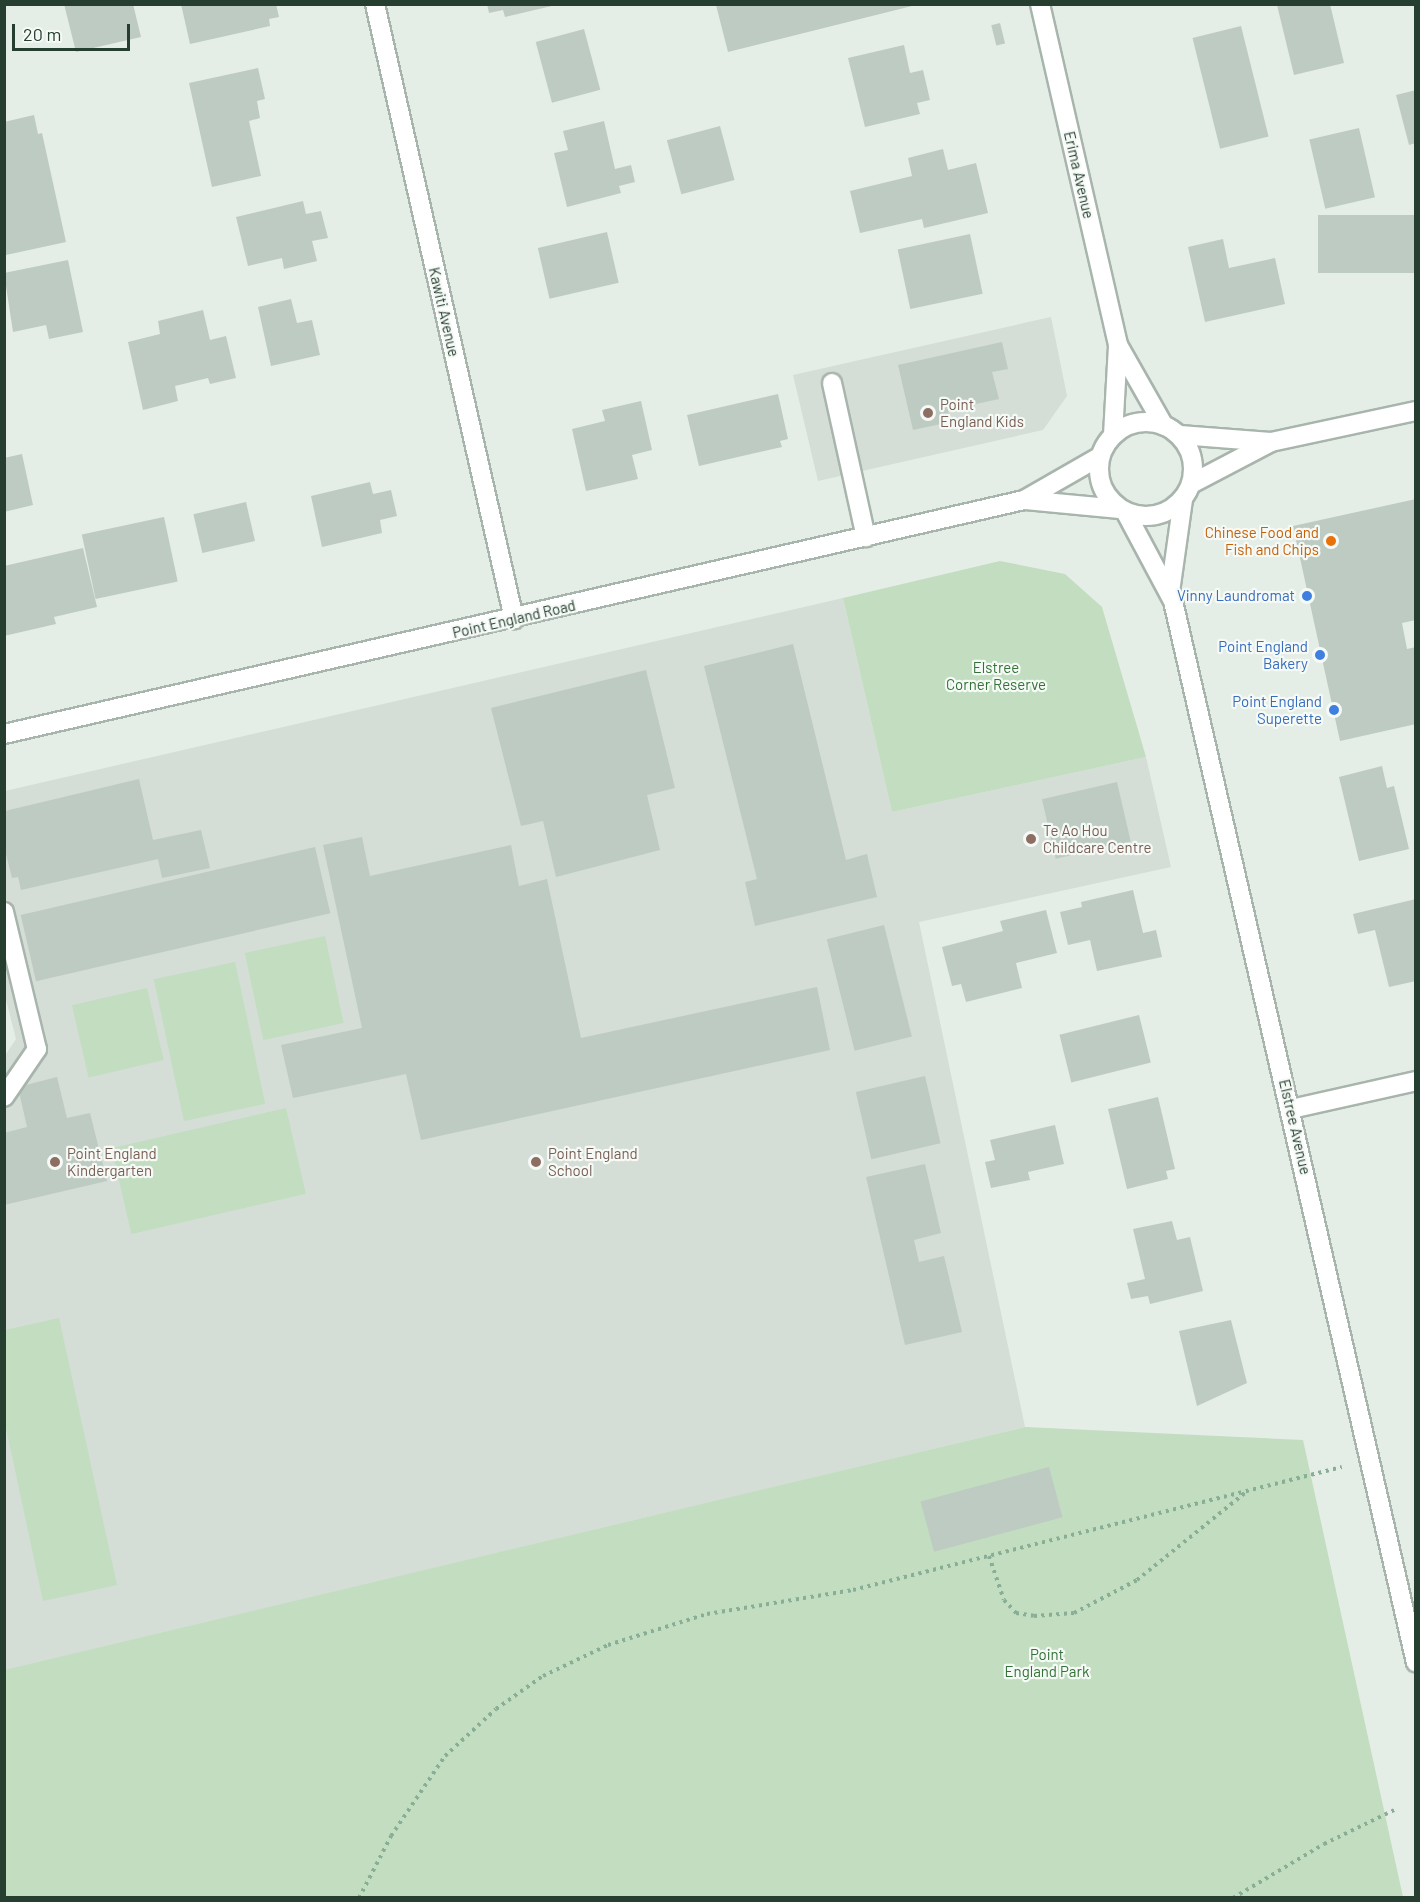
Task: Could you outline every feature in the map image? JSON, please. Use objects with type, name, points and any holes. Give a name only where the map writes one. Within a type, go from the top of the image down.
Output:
[{"type":"street","name":"Kawiti Avenue","points":[[375,4],[514,619]]},
{"type":"street","name":"Erima Avenue","points":[[1040,4],[1118,345],[1113,435]]},
{"type":"street","name":"Erima Avenue","points":[[1118,345],[1164,426]]},
{"type":"street","points":[[832,383],[867,537]]},
{"type":"street","points":[[1170,591],[1122,511],[1106,497],[1099,481],[1099,457],[1113,435],[1132,423],[1164,426],[1180,435],[1271,442],[1416,411]]},
{"type":"street","points":[[1170,591],[1194,463],[1180,435]]},
{"type":"street","points":[[1122,511],[1153,516],[1170,511],[1187,492],[1271,442]]},
{"type":"street","name":"Point England Road","points":[[4,734],[514,619],[1024,500],[1099,457]]},
{"type":"street","name":"Point England Road","points":[[1024,500],[1122,511]]},
{"type":"street","name":"Elstree Avenue","points":[[1170,591],[1291,1109],[1416,1663]]},
{"type":"street","points":[[4,912],[37,1049],[4,1097]]},
{"type":"street","points":[[1291,1109],[1416,1081]]},
{"type":"path","points":[[359,1898],[391,1836],[445,1755],[496,1709],[543,1676],[608,1645],[707,1614],[853,1590],[1369,1460]]},
{"type":"path","points":[[989,1556],[1001,1593],[1016,1613],[1074,1613],[1137,1580],[1249,1490]]},
{"type":"path","points":[[1233,1898],[1324,1844],[1394,1810]]},
{"type":"shaded area","name":"Point England Kids","points":[[1051,317],[1067,396],[1043,430],[818,481],[793,375]]},
{"type":"shaded area","name":"Point England School","points":[[843,598],[892,812],[1146,757],[1171,867],[919,922],[1025,1427],[5,1670],[4,1057],[16,1039],[4,992],[5,791]]},
{"type":"green space","name":"Elstree Corner Reserve","points":[[1000,561],[1065,574],[1102,607],[1146,757],[892,812],[843,598]]},
{"type":"green space","points":[[325,936],[344,1023],[263,1040],[245,953]]},
{"type":"green space","points":[[235,962],[265,1104],[184,1121],[154,979]]},
{"type":"green space","points":[[147,988],[164,1060],[89,1077],[72,1005]]},
{"type":"green space","points":[[286,1108],[306,1194],[131,1234],[112,1148]]},
{"type":"green space","points":[[59,1318],[117,1585],[43,1601],[5,1423],[5,1330]]},
{"type":"green space","name":"Point England Park","points":[[1025,1427],[1303,1440],[1403,1897],[5,1897],[4,1670]]},
{"type":"building","points":[[64,4],[133,4],[141,37],[76,52]]},
{"type":"building","points":[[181,4],[276,4],[279,17],[269,19],[270,26],[190,44]]},
{"type":"building","points":[[487,4],[556,5],[505,17],[503,10],[489,13]]},
{"type":"building","points":[[1330,4],[1344,63],[1294,75],[1277,5]]},
{"type":"building","points":[[716,5],[916,5],[728,52]]},
{"type":"building","points":[[1000,23],[1005,43],[996,46],[991,25]]},
{"type":"building","points":[[1241,26],[1269,137],[1220,149],[1192,38]]},
{"type":"building","points":[[584,29],[600,90],[552,103],[536,42]]},
{"type":"building","points":[[904,45],[910,73],[923,70],[930,100],[917,103],[920,114],[865,127],[848,58]]},
{"type":"building","points":[[258,68],[265,99],[257,101],[260,118],[249,121],[261,176],[212,187],[189,83]]},
{"type":"building","points":[[1416,90],[1416,143],[1409,145],[1396,95]]},
{"type":"building","points":[[34,115],[38,134],[42,133],[66,242],[6,255],[4,122]]},
{"type":"building","points":[[604,121],[615,169],[631,165],[635,182],[619,186],[621,193],[567,207],[554,153],[568,150],[563,131]]},
{"type":"building","points":[[720,126],[734,180],[681,194],[667,140]]},
{"type":"building","points":[[1359,128],[1375,197],[1325,209],[1309,139]]},
{"type":"building","points":[[943,149],[948,170],[976,163],[988,213],[924,228],[922,219],[860,233],[850,191],[912,176],[908,158]]},
{"type":"building","points":[[303,201],[306,214],[321,211],[328,238],[312,241],[317,261],[284,269],[282,258],[248,266],[236,217]]},
{"type":"building","points":[[1318,215],[1416,215],[1416,273],[1318,273]]},
{"type":"building","points":[[607,232],[619,283],[550,299],[538,248]]},
{"type":"building","points":[[970,234],[983,294],[910,309],[898,249]]},
{"type":"building","points":[[1223,239],[1229,268],[1275,258],[1285,304],[1205,322],[1188,247]]},
{"type":"building","points":[[68,260],[83,332],[49,339],[46,325],[13,332],[4,273]]},
{"type":"building","points":[[291,299],[297,323],[312,320],[320,355],[271,366],[258,307]]},
{"type":"building","points":[[203,310],[210,340],[226,336],[236,378],[210,384],[208,378],[175,386],[178,401],[143,410],[128,342],[160,334],[158,321]]},
{"type":"building","points":[[1002,342],[1008,369],[992,372],[999,399],[948,410],[950,422],[913,430],[898,365]]},
{"type":"building","points":[[778,394],[788,439],[780,441],[782,447],[699,466],[687,415]]},
{"type":"building","points":[[641,401],[652,450],[632,455],[638,479],[586,491],[572,429],[605,421],[602,410]]},
{"type":"building","points":[[22,454],[33,505],[4,512],[4,458]]},
{"type":"building","points":[[370,482],[373,494],[391,490],[397,516],[380,520],[382,533],[322,547],[311,496]]},
{"type":"building","points":[[1416,499],[1416,620],[1402,623],[1407,649],[1416,647],[1416,724],[1340,741],[1293,526]]},
{"type":"building","points":[[246,502],[255,541],[202,553],[193,514]]},
{"type":"building","points":[[164,517],[178,582],[96,599],[82,534]]},
{"type":"building","points":[[83,548],[97,607],[54,617],[56,624],[4,636],[4,566]]},
{"type":"building","points":[[793,644],[846,860],[867,854],[877,897],[755,926],[745,882],[757,879],[704,666]]},
{"type":"building","points":[[646,670],[675,788],[647,795],[660,850],[556,877],[543,821],[521,826],[491,708]]},
{"type":"building","points":[[1382,766],[1387,788],[1394,786],[1409,849],[1359,861],[1339,777]]},
{"type":"building","points":[[139,779],[153,840],[201,830],[210,868],[162,878],[158,859],[21,890],[18,877],[12,878],[5,850],[5,811]]},
{"type":"building","points":[[1117,782],[1131,841],[1056,859],[1042,799]]},
{"type":"building","points":[[362,837],[370,876],[511,845],[519,886],[547,879],[581,1038],[817,987],[830,1050],[421,1140],[406,1074],[293,1098],[281,1045],[362,1028],[323,845]]},
{"type":"building","points":[[315,847],[330,913],[36,981],[21,915]]},
{"type":"building","points":[[1133,890],[1143,933],[1156,930],[1162,957],[1097,971],[1090,940],[1068,945],[1060,912],[1082,907],[1081,902]]},
{"type":"building","points":[[1416,899],[1416,981],[1389,987],[1375,930],[1358,934],[1353,914]]},
{"type":"building","points":[[1046,910],[1057,953],[1016,963],[1022,988],[966,1002],[961,984],[952,986],[942,947],[1003,931],[1000,921]]},
{"type":"building","points":[[884,925],[912,1037],[855,1051],[827,939]]},
{"type":"building","points":[[1139,1015],[1151,1063],[1071,1082],[1059,1035]]},
{"type":"building","points":[[925,1076],[941,1143],[871,1159],[856,1092]]},
{"type":"building","points":[[57,1077],[67,1118],[90,1113],[107,1181],[4,1205],[4,1133],[27,1127],[18,1087]]},
{"type":"building","points":[[1158,1097],[1175,1169],[1166,1171],[1168,1179],[1127,1189],[1108,1109]]},
{"type":"building","points":[[1055,1125],[1064,1164],[1028,1172],[1030,1180],[991,1188],[985,1162],[995,1160],[990,1140]]},
{"type":"building","points":[[925,1164],[941,1233],[914,1240],[919,1262],[944,1256],[962,1332],[905,1345],[866,1177]]},
{"type":"building","points":[[1172,1221],[1177,1240],[1190,1237],[1203,1291],[1150,1304],[1148,1296],[1131,1299],[1127,1283],[1145,1279],[1133,1229]]},
{"type":"building","points":[[1231,1320],[1247,1383],[1197,1406],[1179,1331]]},
{"type":"building","points":[[1049,1467],[1062,1517],[934,1552],[921,1501]]},
{"type":"place","name":"Point England Kids","points":[[928,413]]},
{"type":"place","name":"Chinese Food and Fish and Chips","points":[[1331,541]]},
{"type":"place","name":"Vinny Laundromat","points":[[1307,596]]},
{"type":"place","name":"Point England Bakery","points":[[1320,655]]},
{"type":"place","name":"Point England Superette","points":[[1334,710]]},
{"type":"place","name":"Te Ao Hou Childcare Centre","points":[[1031,839]]},
{"type":"place","name":"Point England Kindergarten","points":[[55,1162]]},
{"type":"place","name":"Point England School","points":[[536,1162]]}]
